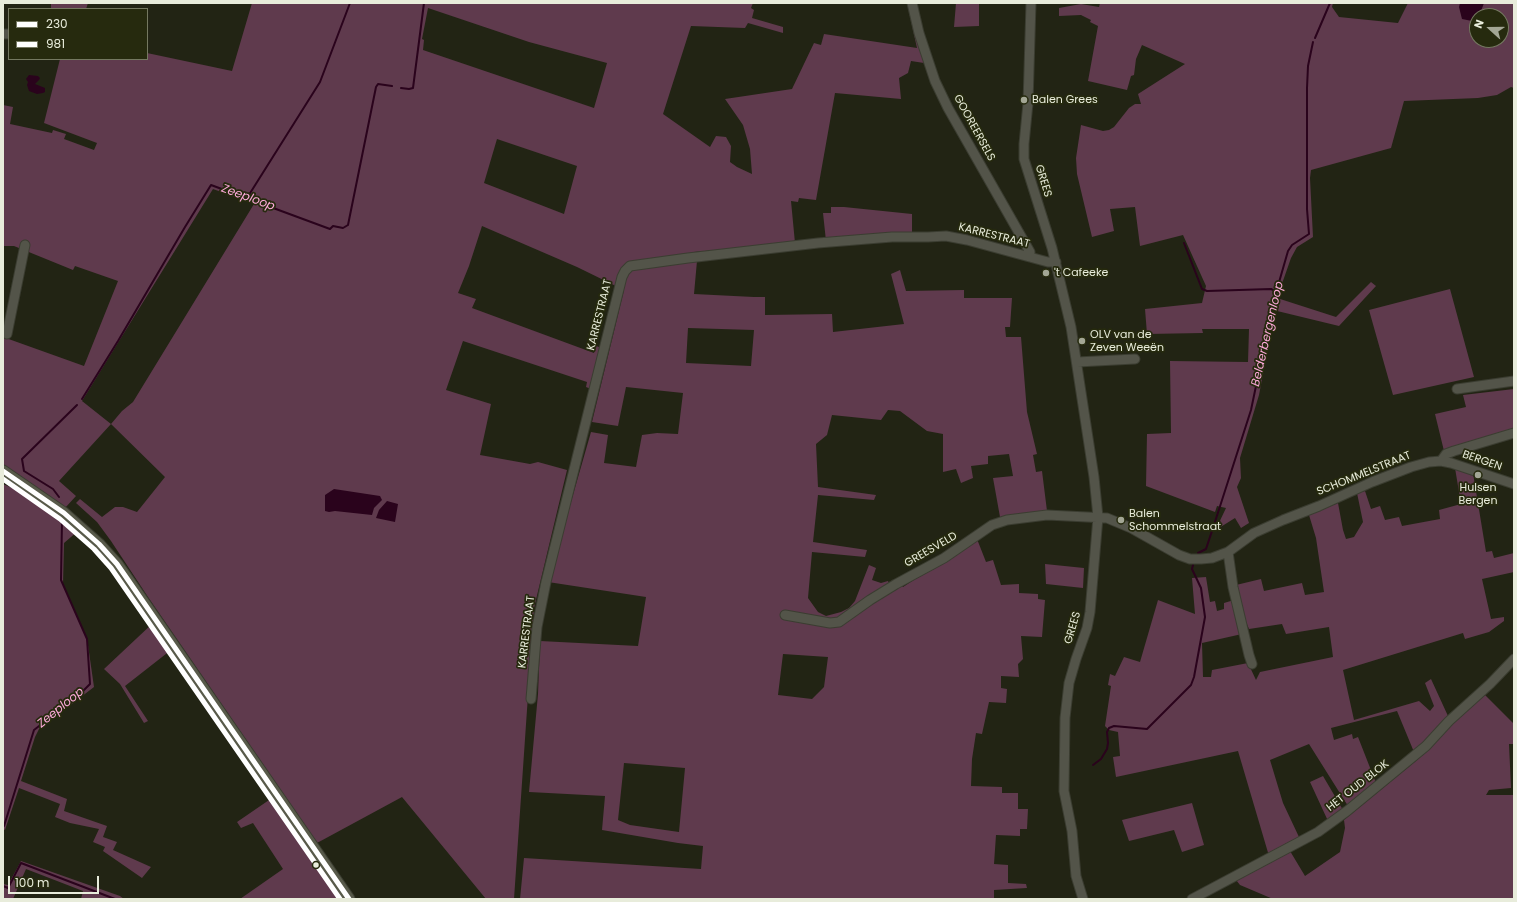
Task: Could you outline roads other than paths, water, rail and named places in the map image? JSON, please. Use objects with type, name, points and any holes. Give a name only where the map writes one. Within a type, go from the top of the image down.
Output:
[{"type":"main road","points":[[5,475],[64,513],[99,544],[117,564],[349,899]]},
{"type":"street","name":"GOOREERSELS","points":[[912,3],[919,33],[935,81],[948,108],[1030,252],[1030,257]]},
{"type":"street","name":"GREES","points":[[1031,3],[1028,103],[1024,159],[1056,262],[1071,327],[1094,478],[1098,517],[1090,612],[1087,628],[1069,683],[1065,718],[1064,791],[1072,830],[1076,876],[1082,899]]},
{"type":"street","name":"KARRESTRAAT","points":[[531,699],[540,608],[622,277],[630,266],[688,258],[892,237],[950,237],[967,240],[1048,262],[1056,262]]},
{"type":"street","points":[[7,334],[25,245]]},
{"type":"street","points":[[1077,362],[1135,359]]},
{"type":"street","points":[[1457,389],[1514,381]]},
{"type":"street","name":"SCHOMMELSTRAAT","points":[[1098,517],[1113,519],[1179,555],[1190,559],[1212,558],[1228,552],[1254,533],[1372,482],[1417,465],[1441,461],[1446,454],[1454,450],[1514,433]]},
{"type":"street","name":"BERGEN","points":[[1441,461],[1462,466],[1514,484]]},
{"type":"street","name":"GREESVELD","points":[[785,615],[830,623],[839,622],[846,619],[856,609],[896,584],[944,558],[992,525],[1000,522],[1042,516],[1098,517]]},
{"type":"street","points":[[1228,552],[1233,587],[1252,664]]},
{"type":"street","name":"HET OUD BLOK","points":[[1192,899],[1318,832],[1347,811],[1421,751],[1449,721],[1490,684],[1514,659]]},
{"type":"waterway","points":[[247,198],[320,82],[350,3]]},
{"type":"waterway","name":"Zeeploop","points":[[401,88],[413,88],[424,3]]},
{"type":"waterway","name":"Belderbergenloop","points":[[1315,38],[1330,3]]},
{"type":"waterway","name":"Belderbergenloop","points":[[1198,553],[1206,549],[1251,410],[1269,317],[1288,251],[1292,245],[1309,234],[1307,209],[1307,88],[1308,66],[1313,42]]},
{"type":"waterway","name":"Zeeploop","points":[[82,399],[211,185],[330,229],[333,226],[343,228],[348,225],[376,87],[378,84],[392,86]]},
{"type":"waterway","points":[[1184,243],[1202,289],[1207,291],[1271,289],[1277,292]]},
{"type":"waterway","name":"Zeeploop","points":[[59,497],[53,489],[24,471],[22,459],[77,405]]},
{"type":"waterway","name":"Zeeploop","points":[[3,826],[34,730],[80,694],[90,684],[87,639],[61,580],[62,520]]},
{"type":"waterway","name":"Belderbergenloop","points":[[1093,765],[1101,759],[1107,749],[1107,732],[1109,728],[1114,726],[1147,729],[1191,685],[1194,677],[1205,617],[1201,588],[1192,569],[1193,565]]},
{"type":"waterway","name":"Zeeploop","points":[[3,886],[8,888],[21,863],[115,899]]},
{"type":"place","name":"Balen Grees","points":[[1024,100]]},
{"type":"place","name":"'t Cafeeke","points":[[1046,273]]},
{"type":"place","name":"OLV van de Zeven Weeën","points":[[1082,341]]},
{"type":"place","name":"Hulsen Bergen","points":[[1478,475]]},
{"type":"place","name":"Balen Schommelstraat","points":[[1121,520]]}]
